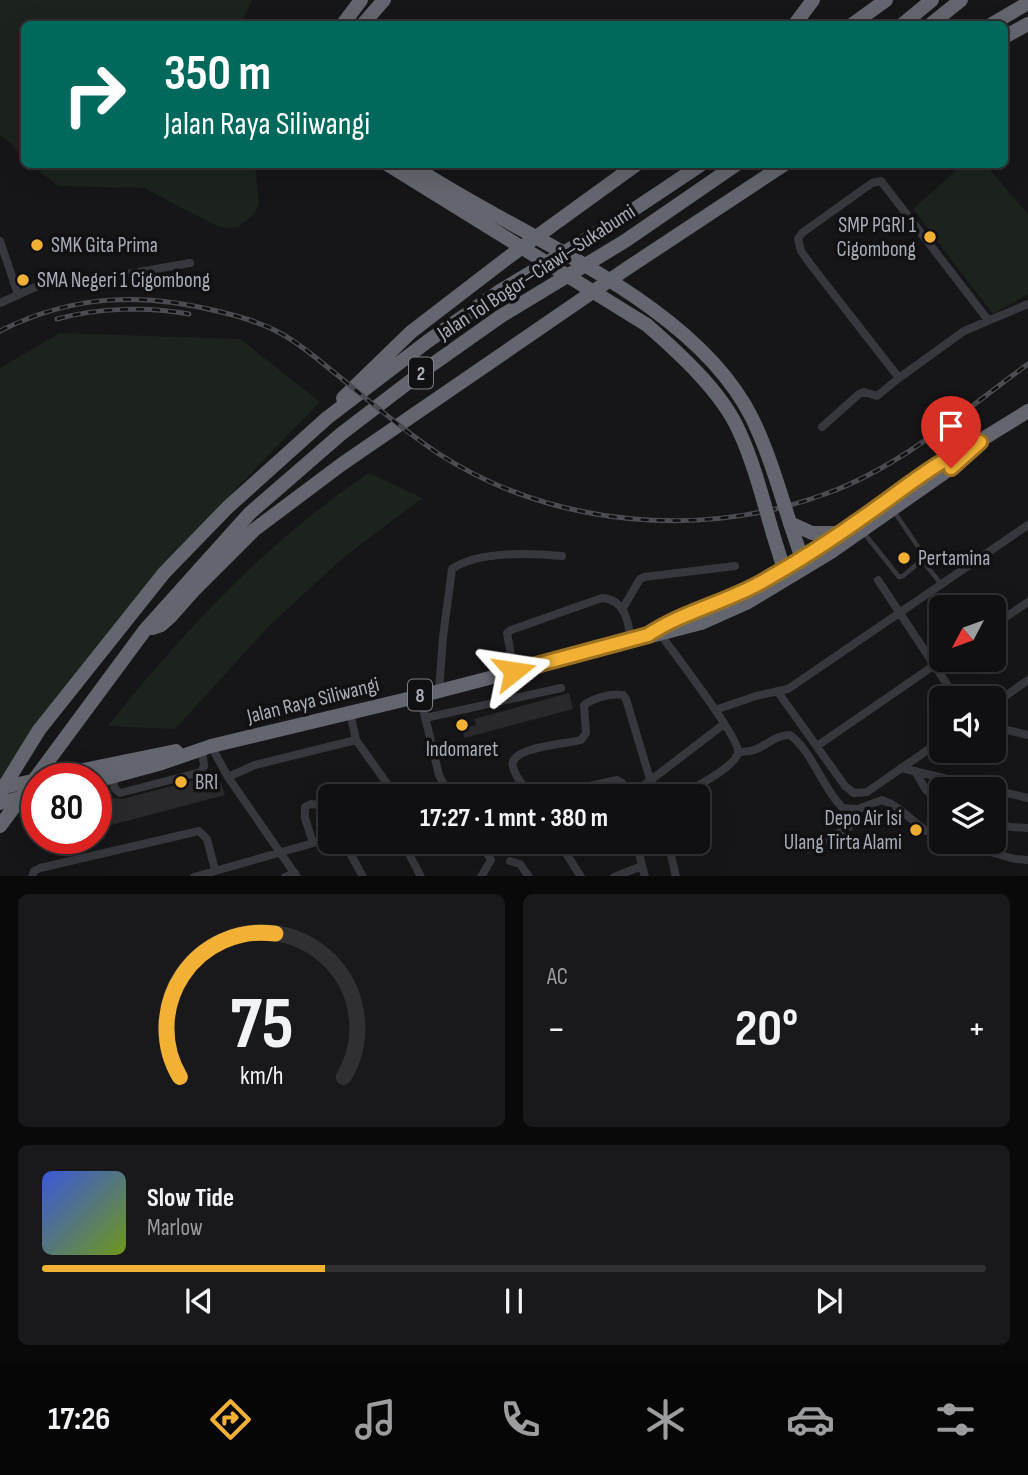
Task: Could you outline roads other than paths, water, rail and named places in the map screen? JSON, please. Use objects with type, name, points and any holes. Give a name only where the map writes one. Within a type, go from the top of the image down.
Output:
[{"type":"highway","points":[[345,21],[361,0]]},
{"type":"highway","points":[[366,21],[384,0]]},
{"type":"highway","points":[[797,21],[813,0]]},
{"type":"highway","points":[[857,21],[886,0]]},
{"type":"highway","points":[[907,21],[932,0]]},
{"type":"highway","points":[[935,21],[961,0]]},
{"type":"highway","points":[[997,21],[1028,3]]},
{"type":"highway","points":[[1008,35],[1028,24]]},
{"type":"highway","points":[[393,168],[647,325],[684,356],[713,391],[739,429],[786,574]]},
{"type":"highway","points":[[417,168],[596,272],[661,315],[701,351],[728,381],[752,417],[803,563]]},
{"type":"highway","points":[[327,418],[346,394],[411,332],[631,168]]},
{"type":"highway","name":"Jalan Tol Bogor–Ciawi–Sukabumi","points":[[0,790],[39,730],[164,573],[228,506],[327,418],[428,341],[500,290],[615,222],[696,168]]},
{"type":"highway","name":"Jalan Tol Bogor–Ciawi–Sukabumi","points":[[0,826],[145,630],[250,513],[341,434],[426,369],[501,316],[625,241],[731,168]]},
{"type":"highway","points":[[145,630],[161,625],[254,530],[342,464],[625,269],[779,168]]},
{"type":"highway","name":"Jalan Raya Siliwangi","points":[[112,777],[201,749],[420,696],[716,617],[859,526],[935,467],[1028,411]]},
{"type":"highway","points":[[790,523],[812,533],[839,533]]},
{"type":"highway","name":"Jalan Raya Siliwangi","points":[[803,563],[839,533],[859,526]]},
{"type":"highway","points":[[759,583],[777,549]]},
{"type":"highway","name":"Jalan Raya Siliwangi","points":[[655,633],[759,583],[786,574]]},
{"type":"highway","name":"Jalan Raya Siliwangi","points":[[109,763],[201,749]]},
{"type":"highway","name":"Jalan Raya Siliwangi","points":[[0,790],[21,784]]},
{"type":"highway","points":[[0,803],[21,798]]},
{"type":"street","points":[[899,378],[811,265],[798,242],[802,233],[872,183],[881,181],[887,185],[988,320]]},
{"type":"street","points":[[0,241],[18,293]]},
{"type":"street","points":[[0,303],[42,284],[99,279],[190,263]]},
{"type":"street","points":[[822,427],[859,394],[864,392],[877,396],[957,335],[1028,304]]},
{"type":"street","points":[[715,710],[756,696],[788,689],[1028,525]]},
{"type":"street","points":[[439,691],[452,569],[479,558],[514,555],[562,556]]},
{"type":"street","points":[[623,608],[644,576],[735,566]]},
{"type":"street","points":[[878,580],[899,614],[929,651]]},
{"type":"street","points":[[514,671],[507,640],[508,634],[514,628],[602,598],[611,599],[623,608],[631,640]]},
{"type":"street","points":[[1006,617],[1028,602]]},
{"type":"street","points":[[655,633],[715,710],[737,745],[735,759],[698,784]]},
{"type":"street","points":[[817,746],[929,668]]},
{"type":"street","points":[[1006,696],[1028,680]]},
{"type":"street","points":[[425,718],[561,688]]},
{"type":"street","points":[[778,692],[851,792],[867,792],[929,749]]},
{"type":"street","points":[[522,784],[513,769],[514,757],[523,752],[581,740],[586,736],[584,705],[620,694],[626,699],[650,779]]},
{"type":"street","points":[[420,696],[444,784]]},
{"type":"street","points":[[350,712],[356,740],[387,784]]},
{"type":"street","points":[[644,784],[724,724]]},
{"type":"street","points":[[1006,730],[1028,735]]},
{"type":"street","points":[[738,752],[751,753],[790,735],[800,745],[842,807],[849,822],[849,827],[809,849]]},
{"type":"street","points":[[228,778],[254,765],[356,740]]},
{"type":"street","points":[[112,777],[115,789],[120,793],[201,772],[204,766],[201,749]]},
{"type":"street","points":[[201,749],[228,778],[296,875]]},
{"type":"street","points":[[901,768],[939,777]]},
{"type":"street","points":[[915,771],[929,792]]},
{"type":"street","points":[[599,784],[617,780],[623,784]]},
{"type":"street","points":[[842,807],[851,792]]},
{"type":"street","points":[[1006,793],[1028,798]]},
{"type":"street","points":[[842,807],[858,809],[883,800],[896,806],[929,833]]},
{"type":"street","points":[[313,843],[305,818],[305,807],[318,805]]},
{"type":"street","points":[[1006,826],[1028,828]]},
{"type":"street","points":[[32,876],[34,871],[40,868],[199,831],[206,839],[215,870]]},
{"type":"street","points":[[197,876],[318,842]]},
{"type":"street","points":[[351,854],[362,876]]},
{"type":"street","points":[[409,854],[420,876]]},
{"type":"street","points":[[482,876],[491,860],[488,854]]},
{"type":"street","points":[[569,854],[581,876]]},
{"type":"street","points":[[639,854],[645,876]]},
{"type":"street","points":[[671,854],[676,876]]},
{"type":"street","points":[[997,854],[1028,860]]},
{"type":"street","points":[[510,861],[520,864],[528,876]]},
{"type":"street","points":[[617,876],[642,866]]},
{"type":"lane","points":[[859,526],[899,577],[903,576],[922,560],[923,554],[890,504]]},
{"type":"lane","points":[[922,560],[941,584]]},
{"type":"railway","points":[[0,331],[55,310],[109,300],[164,301],[237,316],[266,326],[294,341],[397,424],[439,454],[483,479],[530,498],[579,511],[629,519],[680,521],[730,517],[780,508],[855,482],[932,436],[1028,364]]},
{"type":"railway","points":[[57,319],[89,312],[123,309],[189,314]]},
{"type":"place","name":"SMP PGRI 1 Cigombong","points":[[930,237]]},
{"type":"place","name":"SMK Gita Prima","points":[[37,245]]},
{"type":"place","name":"SMA Negeri 1 Cigombong","points":[[23,280]]},
{"type":"place","name":"Pertamina","points":[[904,558]]},
{"type":"place","name":"Indomaret","points":[[462,725]]},
{"type":"place","name":"BRI","points":[[181,782]]},
{"type":"place","name":"Depo Air Isi Ulang Tirta Alami","points":[[916,830]]}]
